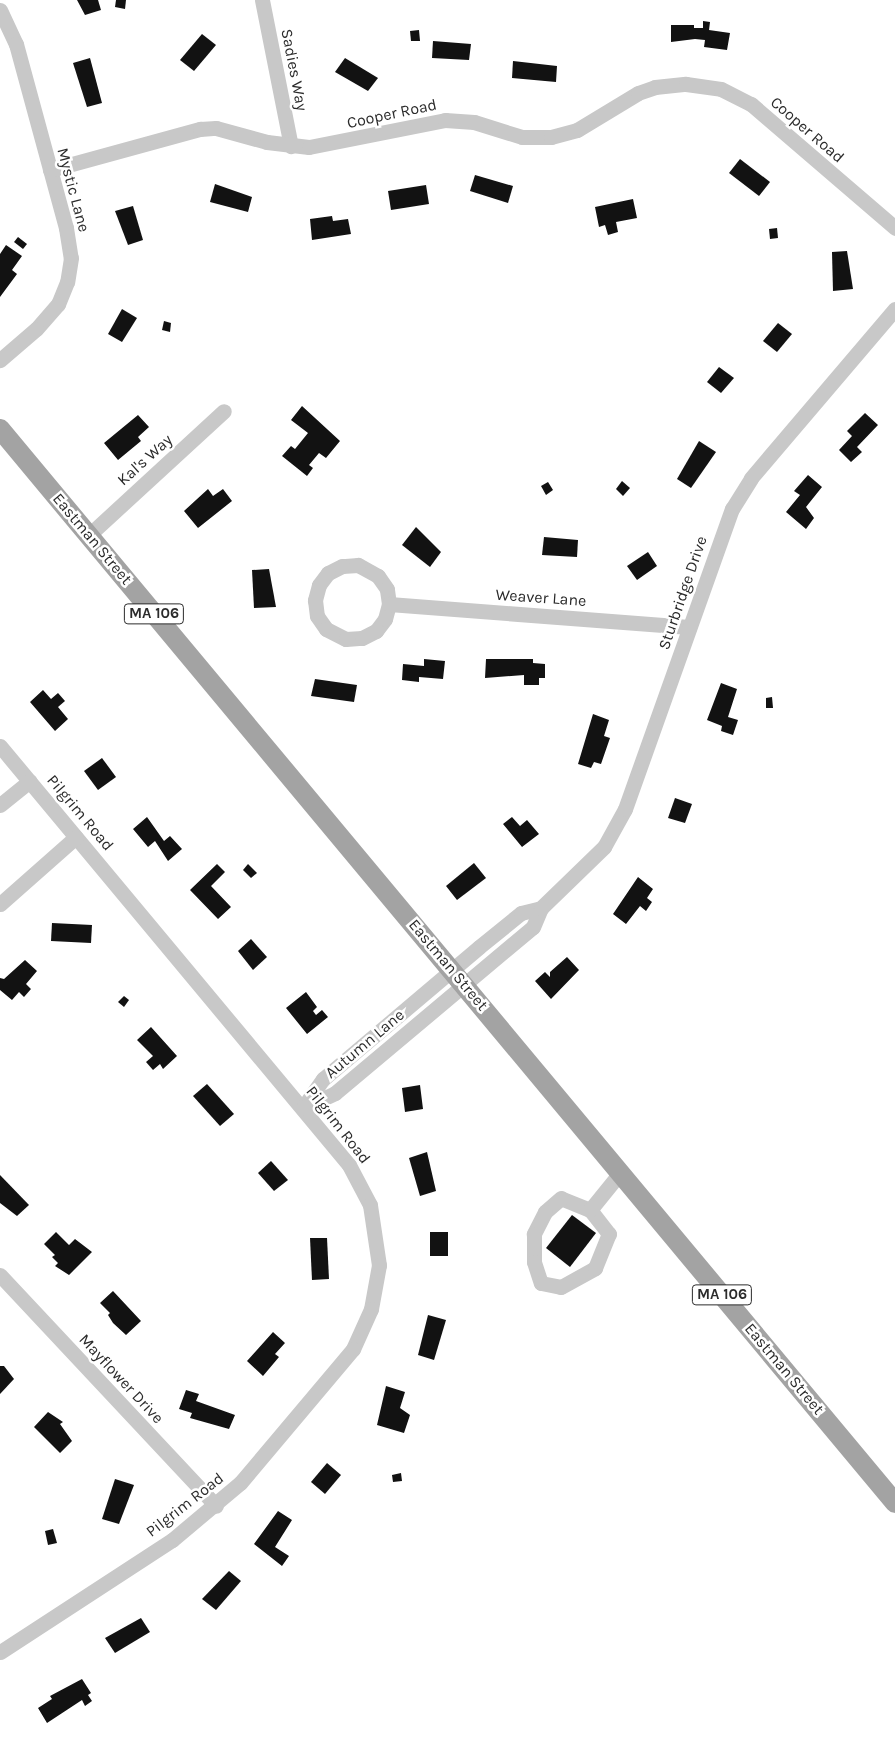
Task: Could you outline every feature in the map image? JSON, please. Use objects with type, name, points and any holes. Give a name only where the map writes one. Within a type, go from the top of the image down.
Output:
[{"type":"main road","name":"Eastman Street","points":[[0,429],[895,1503]]},
{"type":"street","name":"Sadies Way","points":[[262,0],[291,146]]},
{"type":"street","name":"Mystic Lane","points":[[0,10],[16,44],[69,245],[67,282],[51,313],[0,360]]},
{"type":"street","name":"Cooper Road","points":[[50,170],[200,128],[223,130],[291,146],[323,146],[452,120],[474,122],[522,137],[551,138],[576,130],[638,93],[655,87],[702,86],[721,89],[751,104],[895,228]]},
{"type":"street","name":"Sturbridge Drive","points":[[458,978],[533,927],[541,908],[590,864],[617,827],[724,529],[740,494],[895,309]]},
{"type":"street","name":"Kal's Way","points":[[89,535],[224,411]]},
{"type":"street","points":[[342,566],[358,566],[378,576],[387,589],[389,604],[385,619],[376,631],[362,638],[346,639],[326,629],[317,616],[315,600],[319,585],[328,573],[342,566]]},
{"type":"street","name":"Weaver Lane","points":[[389,604],[689,627]]},
{"type":"street","name":"Pilgrim Road","points":[[0,746],[341,1153],[364,1191],[378,1250],[374,1295],[366,1323],[345,1360],[240,1484],[216,1506],[172,1540],[0,1652]]},
{"type":"street","name":"Pilgrim Road","points":[[0,805],[30,781]]},
{"type":"street","points":[[0,904],[76,837]]},
{"type":"street","name":"Autumn Lane","points":[[303,1108],[335,1093],[458,978]]},
{"type":"street","points":[[590,1210],[620,1173]]},
{"type":"street","points":[[560,1198],[590,1210],[609,1234],[595,1268],[561,1287],[541,1283],[534,1262],[534,1234],[545,1212],[560,1198]]},
{"type":"street","name":"Mayflower Drive","points":[[0,1275],[216,1506]]},
{"type":"building","points":[[77,0],[98,0],[101,10],[85,15]]},
{"type":"building","points":[[116,0],[126,0],[125,9],[115,7]]},
{"type":"building","points":[[703,21],[710,22],[709,30],[730,33],[727,50],[704,47],[705,40],[695,39],[671,42],[671,25],[694,25],[694,28],[703,28]]},
{"type":"building","points":[[419,30],[420,41],[411,41],[410,31]]},
{"type":"building","points":[[202,34],[216,45],[194,71],[180,60]]},
{"type":"building","points":[[433,41],[471,44],[469,60],[432,58]]},
{"type":"building","points":[[90,58],[102,103],[87,107],[73,63]]},
{"type":"building","points":[[345,58],[378,78],[368,91],[335,72]]},
{"type":"building","points":[[513,61],[557,66],[556,82],[512,78]]},
{"type":"building","points":[[740,159],[770,182],[759,196],[729,173]]},
{"type":"building","points":[[475,175],[513,186],[508,203],[470,191]]},
{"type":"building","points":[[215,184],[252,197],[248,212],[210,202]]},
{"type":"building","points":[[426,185],[429,204],[391,210],[388,191]]},
{"type":"building","points":[[633,199],[637,218],[616,222],[618,232],[608,235],[605,225],[599,227],[595,207]]},
{"type":"building","points":[[133,206],[143,240],[128,245],[115,211]]},
{"type":"building","points":[[332,216],[333,221],[348,219],[351,234],[312,240],[310,219]]},
{"type":"building","points":[[777,228],[778,238],[770,239],[769,229]]},
{"type":"building","points":[[18,237],[27,244],[23,249],[14,242]]},
{"type":"building","points":[[6,245],[22,256],[12,270],[17,274],[0,297],[0,254]]},
{"type":"building","points":[[847,251],[853,289],[833,291],[832,252]]},
{"type":"building","points":[[122,309],[137,318],[122,342],[108,334]]},
{"type":"building","points":[[164,321],[171,323],[170,332],[162,330]]},
{"type":"building","points":[[778,323],[792,334],[777,352],[763,341]]},
{"type":"building","points":[[719,367],[734,378],[721,393],[707,382]]},
{"type":"building","points":[[302,406],[340,441],[326,458],[319,453],[309,465],[313,468],[307,476],[282,456],[291,446],[295,449],[308,433],[291,420]]},
{"type":"building","points":[[865,413],[878,425],[857,447],[862,452],[851,462],[839,450],[852,436],[847,431]]},
{"type":"building","points":[[138,415],[149,427],[138,437],[141,441],[118,460],[104,443]]},
{"type":"building","points":[[699,441],[716,452],[691,488],[677,479]]},
{"type":"building","points":[[808,475],[822,487],[806,507],[814,518],[806,529],[786,512],[800,495],[794,491]]},
{"type":"building","points":[[622,481],[630,488],[623,496],[616,489]]},
{"type":"building","points":[[548,482],[553,490],[546,495],[541,486]]},
{"type":"building","points":[[208,489],[213,496],[223,489],[232,501],[198,528],[184,511]]},
{"type":"building","points":[[416,527],[441,552],[430,567],[402,545]]},
{"type":"building","points":[[544,537],[578,540],[577,557],[542,555]]},
{"type":"building","points":[[648,552],[657,566],[637,580],[627,566]]},
{"type":"building","points":[[269,569],[276,607],[254,608],[252,570]]},
{"type":"building","points":[[424,659],[445,661],[443,679],[419,677],[419,682],[402,680],[403,664],[424,666]]},
{"type":"building","points":[[486,659],[533,659],[533,663],[545,664],[545,678],[539,678],[539,685],[524,685],[524,675],[485,678]]},
{"type":"building","points":[[315,679],[357,685],[354,702],[311,696]]},
{"type":"building","points":[[721,683],[737,689],[728,717],[738,720],[733,735],[721,731],[722,726],[707,720]]},
{"type":"building","points":[[43,690],[51,699],[58,693],[65,701],[58,707],[68,719],[55,731],[30,702]]},
{"type":"building","points":[[772,697],[773,708],[766,708],[766,698]]},
{"type":"building","points":[[593,714],[609,720],[604,736],[610,738],[601,764],[594,762],[591,768],[578,764]]},
{"type":"building","points":[[102,758],[116,777],[98,790],[84,771]]},
{"type":"building","points":[[675,798],[692,804],[685,823],[668,818]]},
{"type":"building","points":[[147,817],[164,841],[170,836],[182,849],[168,861],[155,841],[148,847],[133,829]]},
{"type":"building","points":[[512,817],[520,826],[527,820],[539,834],[522,847],[503,824]]},
{"type":"building","points":[[474,863],[486,878],[457,900],[446,886]]},
{"type":"building","points":[[217,864],[225,872],[211,886],[231,907],[218,919],[190,890]]},
{"type":"building","points":[[248,864],[257,873],[251,878],[243,870]]},
{"type":"building","points":[[638,877],[653,889],[647,898],[652,902],[646,911],[640,906],[626,924],[613,914]]},
{"type":"building","points":[[52,923],[92,925],[91,943],[51,941]]},
{"type":"building","points":[[251,939],[267,957],[253,970],[238,951]]},
{"type":"building","points":[[567,957],[579,970],[551,999],[535,981],[545,972],[550,977],[550,972]]},
{"type":"building","points":[[25,960],[37,971],[26,984],[31,989],[24,997],[19,992],[12,1000],[0,990],[0,978],[4,979]]},
{"type":"building","points":[[306,992],[317,1007],[313,1011],[316,1015],[322,1010],[328,1017],[307,1034],[286,1008]]},
{"type":"building","points":[[124,996],[129,1000],[124,1007],[118,1002]]},
{"type":"building","points":[[151,1027],[177,1056],[163,1069],[160,1064],[153,1070],[146,1062],[153,1056],[137,1040]]},
{"type":"building","points":[[207,1084],[234,1114],[220,1126],[193,1096]]},
{"type":"building","points":[[420,1085],[423,1109],[405,1112],[402,1088]]},
{"type":"building","points":[[427,1152],[436,1191],[420,1196],[409,1158]]},
{"type":"building","points":[[271,1161],[288,1180],[274,1191],[258,1173]]},
{"type":"building","points":[[0,1175],[29,1205],[17,1216],[0,1203]]},
{"type":"building","points":[[572,1215],[596,1233],[570,1267],[546,1248]]},
{"type":"building","points":[[56,1232],[69,1245],[75,1239],[92,1252],[69,1275],[55,1266],[58,1263],[52,1257],[55,1255],[44,1244]]},
{"type":"building","points":[[430,1232],[448,1232],[448,1256],[430,1256]]},
{"type":"building","points":[[310,1238],[327,1238],[329,1279],[312,1280]]},
{"type":"building","points":[[113,1291],[141,1321],[126,1335],[113,1323],[108,1315],[110,1313],[100,1303]]},
{"type":"building","points":[[428,1315],[446,1320],[434,1360],[418,1355]]},
{"type":"building","points":[[273,1332],[285,1343],[275,1354],[279,1357],[263,1376],[247,1361]]},
{"type":"building","points":[[0,1366],[4,1366],[14,1379],[0,1394]]},
{"type":"building","points":[[386,1386],[405,1392],[400,1408],[410,1415],[404,1433],[377,1425]]},
{"type":"building","points":[[186,1390],[199,1394],[196,1401],[235,1415],[229,1429],[190,1418],[192,1413],[179,1409]]},
{"type":"building","points":[[48,1412],[63,1422],[60,1424],[72,1441],[60,1453],[34,1427]]},
{"type":"building","points":[[327,1463],[341,1475],[325,1494],[311,1482]]},
{"type":"building","points":[[401,1473],[402,1481],[393,1482],[392,1475]]},
{"type":"building","points":[[115,1479],[134,1485],[119,1524],[102,1519]]},
{"type":"building","points":[[278,1511],[292,1520],[275,1547],[289,1556],[282,1566],[254,1544]]},
{"type":"building","points":[[53,1529],[57,1543],[48,1545],[45,1531]]},
{"type":"building","points":[[229,1571],[241,1581],[216,1610],[202,1599]]},
{"type":"building","points":[[141,1618],[150,1632],[115,1653],[105,1638]]},
{"type":"building","points":[[82,1679],[91,1693],[88,1695],[92,1701],[85,1706],[82,1700],[47,1723],[38,1708],[52,1699],[50,1696]]}]
